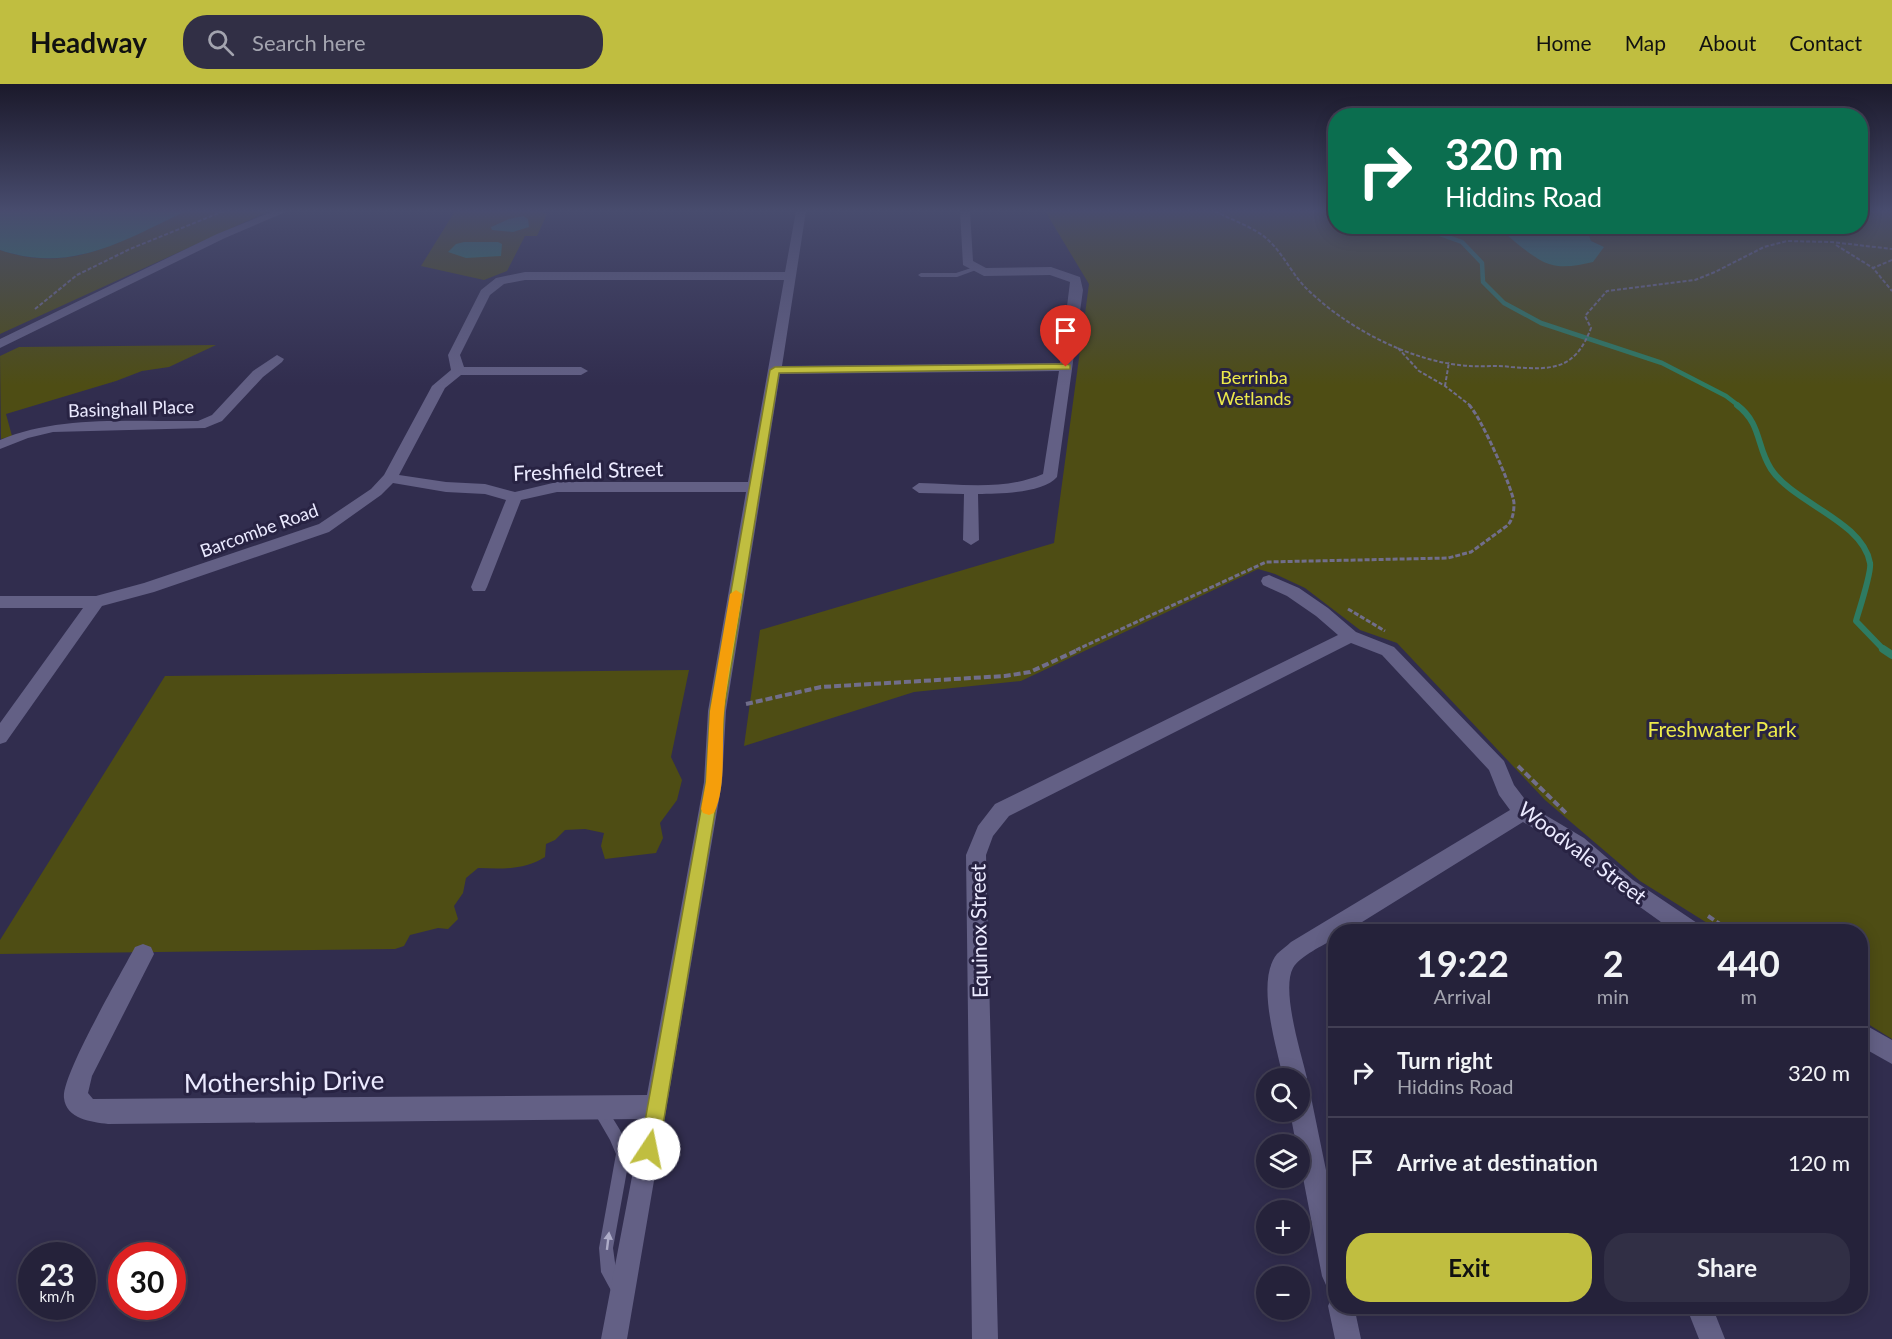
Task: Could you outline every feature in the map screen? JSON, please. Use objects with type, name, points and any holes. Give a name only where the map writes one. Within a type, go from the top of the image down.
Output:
[{"type":"street","points":[[0,344],[152,270]]},
{"type":"street","points":[[614,1339],[713,782],[717,711],[791,270]]},
{"type":"street","points":[[920,488],[1016,488],[1036,485],[1050,477],[1077,290],[1076,280],[1051,271],[984,272],[976,270]]},
{"type":"street","points":[[581,370],[458,372],[454,355],[485,293],[500,281],[525,276],[790,276]]},
{"type":"street","name":"Basinghall Place","points":[[0,446],[23,435],[53,428],[200,425],[217,418],[258,374],[277,359]]},
{"type":"street","points":[[775,370],[1066,367]]},
{"type":"street","name":"Barcombe Road","points":[[0,602],[96,602],[148,588],[324,528],[376,492],[390,478],[439,386],[458,372]]},
{"type":"street","name":"Freshfield Street","points":[[390,478],[446,487],[484,489],[515,497],[557,488],[753,487]]},
{"type":"street","points":[[970,488],[971,540]]},
{"type":"street","points":[[479,587],[515,497]]},
{"type":"street","name":"Woodvale Street","points":[[1269,580],[1312,605],[1350,636],[1388,651],[1497,766],[1506,789],[1523,812],[1577,844],[1626,886],[1681,924]]},
{"type":"street","points":[[0,738],[96,602]]},
{"type":"street","name":"Equinox Street","points":[[985,1339],[976,855],[985,832],[1002,810],[1350,636]]},
{"type":"street","points":[[1340,924],[1523,812]]},
{"type":"street","points":[[1293,1068],[1277,988],[1284,962],[1299,949],[1328,931]]},
{"type":"street","name":"Mothership Drive","points":[[143,954],[81,1073],[75,1097],[87,1110],[108,1112],[657,1107]]},
{"type":"street","points":[[1868,1038],[1892,1053]]},
{"type":"street","points":[[1304,1122],[1328,1241]]},
{"type":"street","points":[[1343,1314],[1348,1339]]},
{"type":"street","points":[[1702,1314],[1712,1339]]},
{"type":"lane","points":[[921,275],[957,275],[972,270]]},
{"type":"lane","points":[[598,1108],[615,1135],[622,1154],[606,1248],[609,1272],[622,1296]]},
{"type":"path","points":[[32,311],[77,275],[88,270]]},
{"type":"path","points":[[1291,270],[1304,286],[1326,305],[1372,337],[1398,348],[1423,358],[1449,363],[1537,369],[1561,366],[1584,347],[1591,328],[1586,316],[1607,291],[1685,283],[1718,270]]},
{"type":"path","points":[[1874,270],[1892,291]]},
{"type":"path","points":[[746,704],[822,687],[1005,676],[1030,672],[1266,562],[1448,558],[1471,552],[1508,525],[1512,520],[1514,501],[1483,425],[1472,407],[1445,386],[1419,371],[1398,348]]},
{"type":"path","points":[[1445,386],[1449,363]]},
{"type":"green space","points":[[0,270],[141,270],[0,334]]},
{"type":"green space","points":[[437,270],[508,270],[484,280]]},
{"type":"green space","name":"Berrinba Wetlands","points":[[1080,270],[1892,270],[1892,1039],[1868,1024],[1868,924],[1709,924],[1640,881],[1545,800],[1397,643],[1360,630],[1305,588],[1258,569],[1021,681],[914,692],[744,746],[760,630],[1054,543],[1089,284]]},
{"type":"green space","points":[[216,345],[169,367],[142,371],[6,414],[12,436],[1,439],[0,356],[19,347]]},
{"type":"green space","points":[[689,670],[671,757],[682,780],[677,800],[660,823],[663,838],[656,853],[605,859],[601,846],[604,833],[585,829],[565,830],[555,840],[546,844],[545,857],[537,861],[513,868],[478,868],[466,878],[463,893],[454,906],[458,919],[448,929],[438,928],[410,935],[404,946],[395,949],[0,954],[0,940],[165,676]]},
{"type":"waterway","points":[[1482,270],[1483,282],[1504,303],[1541,323],[1662,363],[1726,396],[1739,406]]},
{"type":"waterway","points":[[1737,405],[1751,420],[1766,460],[1781,481],[1855,535],[1865,548],[1870,568],[1856,621],[1883,649]]},
{"type":"waterway","points":[[1883,649],[1892,655]]},
{"type":"slow traffic","points":[[709,809],[717,711],[736,594]]},
{"type":"route","points":[[649,1149],[713,782],[717,711],[753,487],[775,370],[1066,367]]},
{"type":"park label","name":"Freshwater Park","points":[[1722,728]]}]
